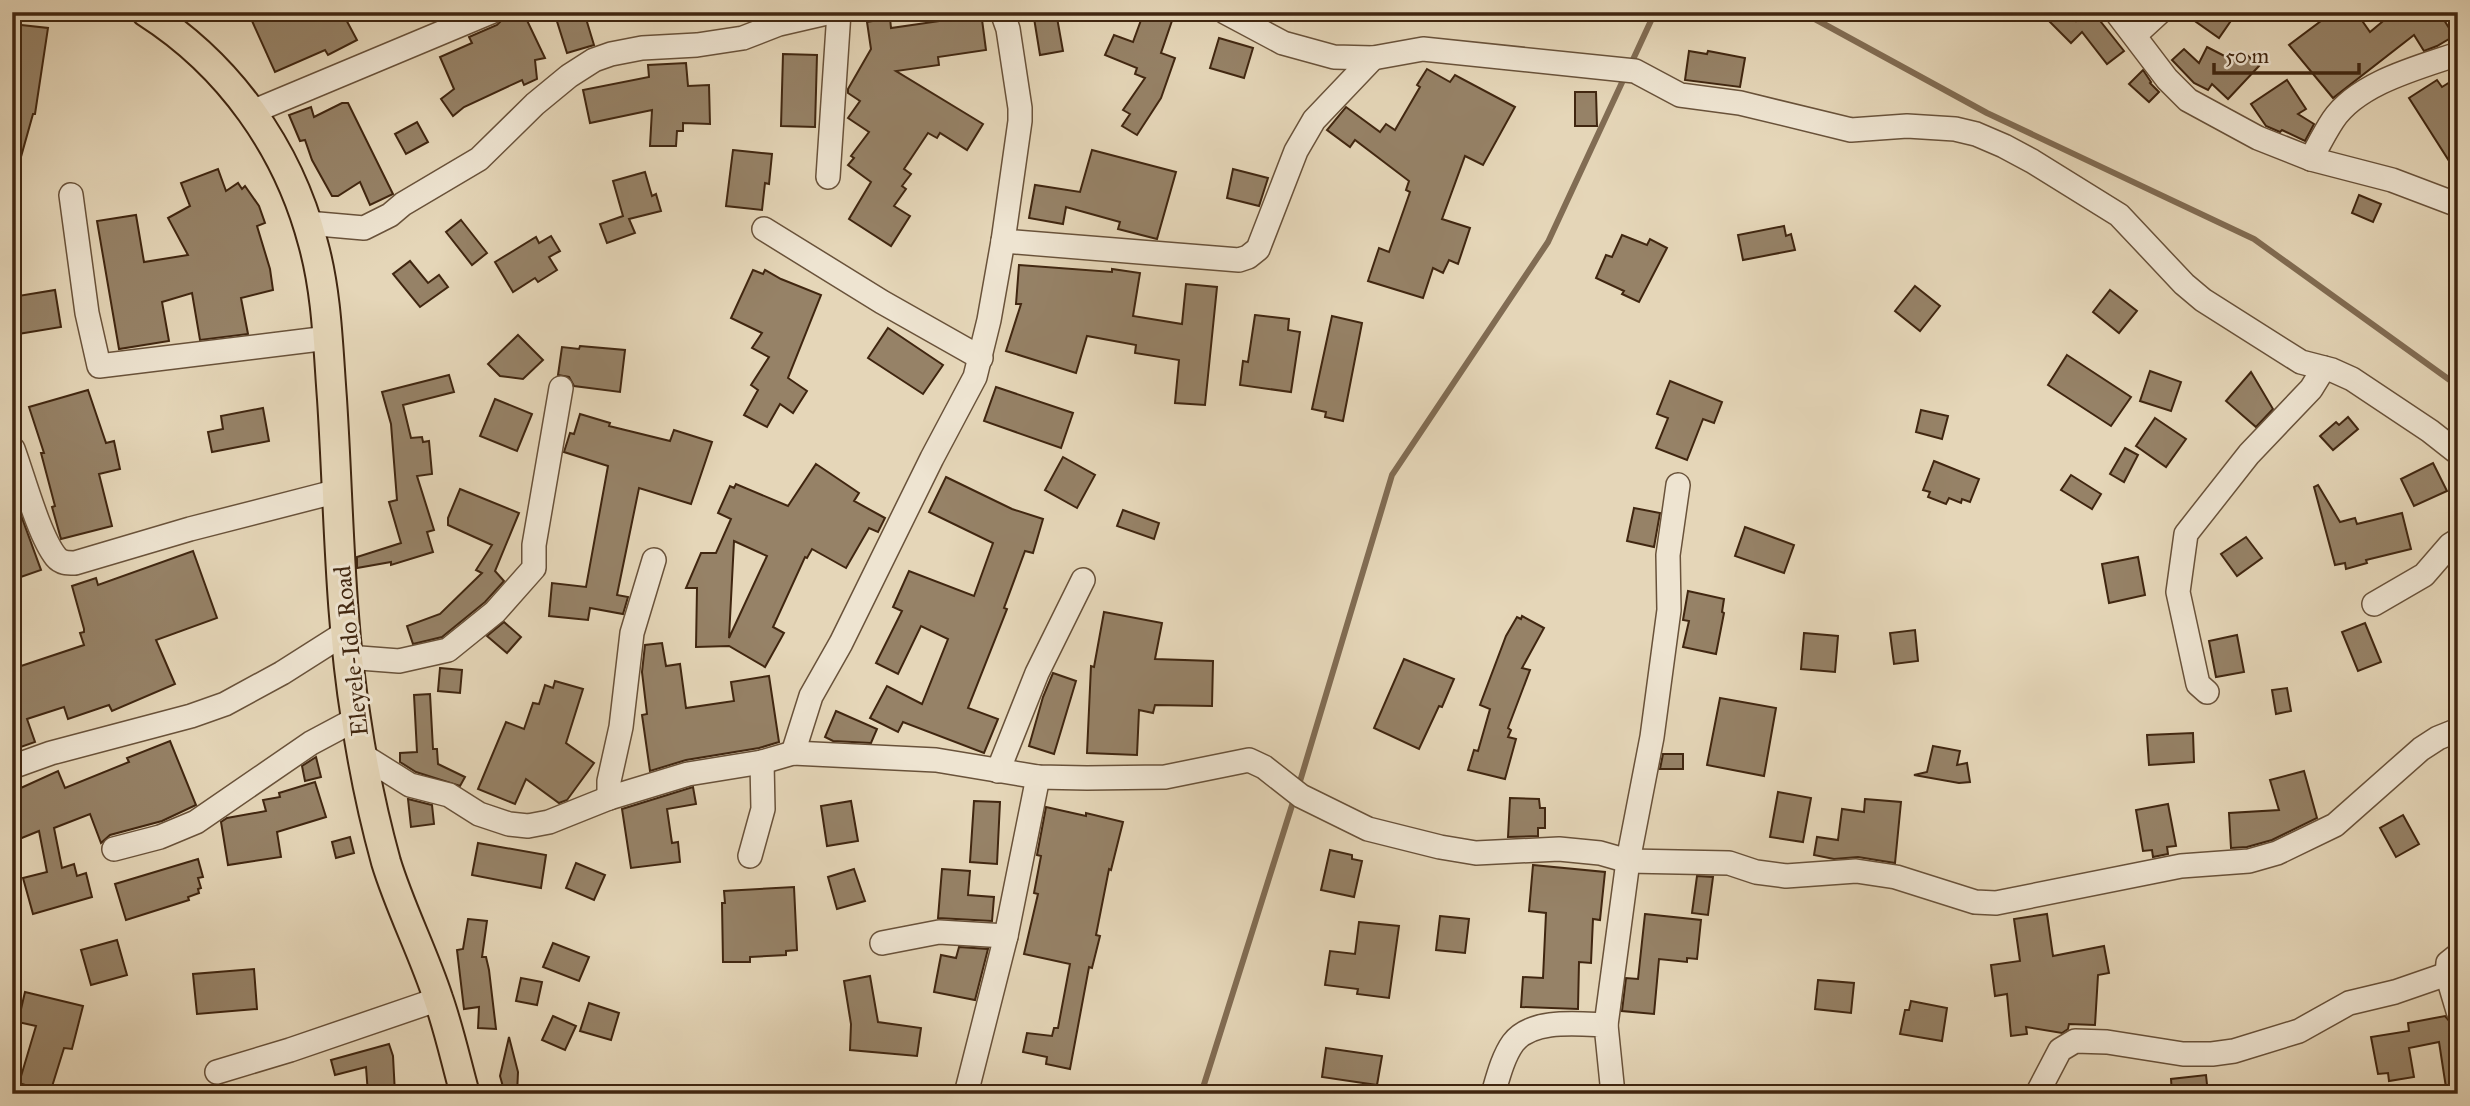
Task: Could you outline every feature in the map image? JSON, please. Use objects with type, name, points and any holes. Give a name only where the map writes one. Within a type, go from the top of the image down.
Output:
[{"type":"main road","name":"Eleyele-Ido Road","points":[[146,12],[165,24],[215,66],[252,112],[277,151],[314,243],[328,338],[346,645],[362,755],[387,864],[439,999],[465,1094]]},
{"type":"street","points":[[252,112],[491,12]]},
{"type":"street","points":[[307,223],[364,228],[390,215],[403,204],[479,159],[535,104],[569,76],[594,60],[642,48],[719,43],[743,38],[779,18],[831,12]]},
{"type":"street","points":[[828,177],[839,12]]},
{"type":"street","points":[[793,753],[811,696],[841,643],[975,377],[981,358],[1003,241],[1020,108],[1008,29],[1002,12]]},
{"type":"street","points":[[1225,12],[1283,43],[1334,57],[1373,58],[1423,49],[1635,71],[1680,94],[1740,103],[1851,131],[1907,126],[1955,129],[1976,134],[2032,161],[2119,215],[2184,284],[2203,300],[2294,358],[2352,379],[2458,453]]},
{"type":"street","points":[[2116,12],[2167,79],[2188,100],[2258,138],[2311,159],[2392,180],[2458,205]]},
{"type":"street","points":[[2135,35],[2160,12]]},
{"type":"street","points":[[2311,159],[2334,118],[2362,92],[2458,54]]},
{"type":"street","points":[[1003,241],[1239,260],[1248,257],[1258,249],[1296,151],[1314,120],[1373,58]]},
{"type":"street","points":[[71,195],[87,313],[99,366],[328,338]]},
{"type":"street","points":[[764,229],[881,302],[981,358]]},
{"type":"street","points":[[2207,692],[2198,684],[2178,592],[2186,534],[2249,454],[2311,389],[2324,368]]},
{"type":"street","points":[[12,767],[51,753],[191,716],[225,704],[282,673],[346,645],[399,661],[448,650],[495,612],[534,568],[534,545],[561,388]]},
{"type":"street","points":[[13,449],[46,538],[55,556],[63,563],[109,555],[190,529],[338,491]]},
{"type":"street","points":[[1613,1094],[1606,1025],[1628,861],[1652,737],[1669,610],[1668,555],[1678,485]]},
{"type":"street","points":[[2374,604],[2424,575],[2450,545],[2458,540]]},
{"type":"street","points":[[609,798],[609,781],[621,727],[632,633],[654,560]]},
{"type":"street","points":[[998,771],[1037,673],[1083,580]]},
{"type":"street","points":[[114,849],[160,837],[196,822],[311,743],[356,719]]},
{"type":"street","points":[[362,755],[410,785],[449,795],[479,814],[509,824],[528,826],[549,822],[609,798],[688,774],[762,762],[793,753],[936,760],[1038,777],[1128,779],[1165,777],[1250,760],[1264,767],[1301,796],[1325,809],[1368,829],[1401,839],[1476,853],[1559,849],[1600,853],[1628,861],[1729,863],[1756,872],[1786,876],[1856,871],[1896,877],[1975,902],[1996,903],[2180,866],[2249,861],[2277,853],[2335,825],[2421,749],[2438,738],[2457,731]]},
{"type":"street","points":[[750,856],[763,809],[762,762]]},
{"type":"street","points":[[966,1094],[1006,936],[1038,777]]},
{"type":"street","points":[[882,943],[939,932],[1006,936]]},
{"type":"street","points":[[2037,1094],[2060,1050],[2075,1041],[2107,1042],[2183,1055],[2234,1051],[2298,1031],[2349,1003],[2395,992],[2452,965],[2458,1011]]},
{"type":"street","points":[[217,1072],[439,999]]},
{"type":"street","points":[[1493,1094],[1512,1045],[1520,1035],[1550,1024],[1606,1025]]},
{"type":"building","points":[[248,12],[342,12],[357,40],[328,55],[325,50],[275,72]]},
{"type":"building","points":[[505,12],[523,12],[545,58],[535,60],[537,79],[524,85],[522,80],[464,107],[453,116],[441,99],[454,89],[440,57],[472,43],[469,37],[497,25]]},
{"type":"building","points":[[554,12],[584,12],[594,45],[567,53]]},
{"type":"building","points":[[981,12],[986,50],[938,57],[939,65],[896,71],[983,124],[967,150],[940,133],[937,138],[928,133],[904,169],[911,174],[902,186],[906,189],[894,206],[910,216],[891,246],[849,219],[871,182],[848,165],[854,158],[851,156],[869,132],[848,118],[860,101],[848,93],[848,89],[871,49],[867,22],[890,18],[891,28]]},
{"type":"building","points":[[1033,12],[1056,12],[1063,51],[1040,55]]},
{"type":"building","points":[[1144,12],[1175,12],[1161,53],[1175,58],[1161,98],[1137,135],[1122,126],[1130,114],[1123,110],[1145,78],[1135,74],[1137,68],[1105,55],[1114,35],[1133,42]]},
{"type":"building","points":[[2040,12],[2068,12],[2076,21],[2085,12],[2093,12],[2124,51],[2107,64],[2082,32],[2071,43]]},
{"type":"building","points":[[2182,12],[2237,12],[2219,38]]},
{"type":"building","points":[[2333,12],[2356,12],[2370,32],[2394,12],[2439,12],[2454,36],[2424,51],[2414,35],[2333,98],[2289,45]]},
{"type":"building","points":[[12,24],[48,28],[35,114],[17,171],[12,170],[12,88],[16,60],[12,59]]},
{"type":"building","points":[[1219,38],[1253,48],[1244,78],[1210,68]]},
{"type":"building","points":[[2207,47],[2240,64],[2248,56],[2259,66],[2228,99],[2212,84],[2208,90],[2194,83],[2172,60],[2184,49],[2199,63]]},
{"type":"building","points":[[1689,51],[1707,54],[1708,51],[1745,58],[1740,87],[1685,80]]},
{"type":"building","points":[[783,54],[817,55],[815,127],[781,126]]},
{"type":"building","points":[[686,63],[688,86],[709,85],[710,124],[683,123],[683,131],[677,131],[676,146],[650,146],[652,110],[590,123],[583,90],[649,77],[648,65]]},
{"type":"building","points":[[1427,69],[1450,82],[1455,75],[1515,107],[1483,165],[1465,156],[1442,219],[1470,228],[1458,264],[1449,260],[1443,273],[1433,268],[1423,298],[1368,281],[1379,248],[1389,252],[1410,192],[1406,190],[1409,181],[1355,140],[1350,147],[1327,130],[1346,107],[1380,132],[1386,124],[1395,130],[1420,87],[1417,85]]},
{"type":"building","points":[[2143,70],[2159,92],[2149,102],[2129,84]]},
{"type":"building","points":[[2458,77],[2458,175],[2409,98],[2437,80],[2442,87]]},
{"type":"building","points":[[2287,80],[2306,109],[2298,114],[2314,124],[2305,141],[2266,126],[2251,104]]},
{"type":"building","points":[[1575,92],[1596,92],[1597,126],[1575,126]]},
{"type":"building","points":[[342,103],[348,103],[393,194],[370,205],[360,182],[338,196],[332,196],[312,160],[305,140],[300,141],[289,115],[311,107],[314,117]]},
{"type":"building","points":[[417,122],[428,142],[406,154],[395,134]]},
{"type":"building","points":[[733,150],[772,154],[769,184],[765,183],[762,210],[726,206]]},
{"type":"building","points":[[1092,150],[1176,172],[1157,239],[1118,229],[1120,222],[1066,207],[1063,224],[1029,218],[1035,185],[1080,192]]},
{"type":"building","points":[[218,169],[226,191],[238,183],[242,189],[245,186],[259,206],[265,223],[257,226],[270,269],[273,290],[241,298],[248,334],[200,340],[192,293],[162,302],[169,341],[119,349],[97,221],[136,215],[144,262],[188,255],[168,218],[190,206],[181,183]]},
{"type":"building","points":[[1233,169],[1268,178],[1259,206],[1227,198]]},
{"type":"building","points":[[645,172],[652,196],[656,194],[661,211],[629,219],[635,233],[607,243],[600,224],[623,216],[613,181]]},
{"type":"building","points":[[2359,195],[2381,204],[2373,222],[2352,213]]},
{"type":"building","points":[[461,220],[487,253],[472,265],[446,232]]},
{"type":"building","points":[[1784,226],[1786,236],[1791,234],[1795,250],[1743,260],[1738,235]]},
{"type":"building","points":[[1622,235],[1647,245],[1650,239],[1667,248],[1639,302],[1622,294],[1624,291],[1596,278],[1606,255],[1612,257]]},
{"type":"building","points":[[551,236],[560,251],[549,257],[557,270],[538,282],[535,278],[513,292],[495,262],[536,237],[539,243]]},
{"type":"building","points":[[410,261],[428,283],[439,275],[448,287],[420,307],[393,274]]},
{"type":"building","points":[[1019,265],[1112,272],[1112,269],[1140,273],[1133,316],[1182,324],[1186,284],[1217,287],[1205,405],[1175,403],[1179,360],[1135,353],[1136,345],[1087,336],[1076,373],[1006,351],[1021,304],[1016,304]]},
{"type":"building","points":[[753,270],[763,274],[765,270],[821,295],[788,378],[807,391],[793,413],[780,404],[767,427],[744,415],[758,390],[751,385],[769,357],[752,348],[762,333],[731,318]]},
{"type":"building","points":[[1915,286],[1940,306],[1920,331],[1895,311]]},
{"type":"building","points":[[55,290],[61,327],[12,335],[12,297]]},
{"type":"building","points":[[2110,290],[2137,311],[2119,333],[2093,312]]},
{"type":"building","points":[[1255,315],[1289,319],[1288,330],[1300,332],[1291,392],[1240,385],[1243,361],[1248,362]]},
{"type":"building","points":[[1332,316],[1362,323],[1343,421],[1325,417],[1326,412],[1312,409]]},
{"type":"building","points":[[888,328],[943,365],[923,394],[868,358]]},
{"type":"building","points":[[518,335],[543,360],[523,379],[500,376],[488,364]]},
{"type":"building","points":[[580,346],[625,350],[620,392],[574,386],[569,377],[558,375],[562,347],[579,349]]},
{"type":"building","points":[[2067,355],[2131,397],[2111,426],[2048,385]]},
{"type":"building","points":[[2150,371],[2181,382],[2171,411],[2140,401]]},
{"type":"building","points":[[2251,372],[2273,409],[2256,427],[2226,401]]},
{"type":"building","points":[[449,375],[454,392],[403,405],[411,438],[422,437],[423,442],[429,441],[432,474],[417,476],[434,530],[427,532],[433,552],[391,565],[391,562],[357,568],[357,557],[401,543],[389,502],[397,500],[391,424],[382,392]]},
{"type":"building","points":[[1670,381],[1722,402],[1714,423],[1703,419],[1687,460],[1656,448],[1668,418],[1657,414]]},
{"type":"building","points":[[996,387],[1073,413],[1061,448],[984,421]]},
{"type":"building","points":[[88,390],[106,443],[114,441],[120,469],[99,474],[112,526],[61,539],[41,453],[44,453],[29,407]]},
{"type":"building","points":[[495,399],[532,414],[517,451],[480,436]]},
{"type":"building","points":[[263,408],[269,441],[212,452],[208,432],[223,429],[221,416]]},
{"type":"building","points":[[1921,410],[1948,416],[1942,439],[1916,432]]},
{"type":"building","points":[[580,414],[610,423],[609,426],[670,441],[674,430],[712,442],[691,504],[639,488],[617,595],[628,597],[623,614],[590,608],[588,620],[549,616],[552,583],[586,587],[608,466],[564,452],[570,433],[574,434]]},
{"type":"building","points":[[2348,417],[2358,429],[2333,450],[2320,436],[2336,422],[2339,425]]},
{"type":"building","points":[[2155,418],[2186,439],[2166,467],[2136,446]]},
{"type":"building","points":[[2125,448],[2138,455],[2124,482],[2110,474]]},
{"type":"building","points":[[1063,457],[1095,475],[1077,508],[1045,490]]},
{"type":"building","points":[[1934,461],[1979,479],[1970,502],[1962,499],[1961,503],[1949,498],[1946,504],[1928,497],[1930,492],[1923,490]]},
{"type":"building","points":[[2433,463],[2447,491],[2414,506],[2401,479]]},
{"type":"building","points":[[816,464],[859,493],[854,501],[885,518],[878,532],[869,528],[846,568],[812,549],[807,558],[805,557],[773,627],[784,633],[765,667],[729,646],[696,647],[697,588],[686,588],[701,553],[716,553],[731,519],[718,513],[730,486],[734,488],[736,484],[788,506]],"holes":[[[734,541],[767,556],[729,638]]]},
{"type":"building","points":[[2071,475],[2101,494],[2092,509],[2061,490]]},
{"type":"building","points":[[946,477],[1012,509],[1043,519],[1033,553],[1025,551],[1004,608],[1007,609],[968,708],[998,719],[984,753],[903,722],[898,732],[870,718],[887,686],[922,704],[948,639],[921,626],[898,674],[876,663],[902,611],[893,607],[909,571],[974,596],[993,543],[929,512]]},
{"type":"building","points":[[2318,485],[2340,522],[2355,518],[2357,524],[2402,513],[2411,549],[2366,560],[2367,563],[2346,569],[2345,563],[2335,565],[2314,487]]},
{"type":"building","points":[[460,489],[519,513],[495,571],[504,581],[485,602],[442,637],[413,644],[407,626],[440,614],[482,573],[476,570],[492,545],[448,525],[448,518]]},
{"type":"building","points":[[14,496],[41,570],[12,580],[12,497]]},
{"type":"building","points":[[1634,508],[1660,513],[1654,547],[1627,541]]},
{"type":"building","points":[[1123,510],[1159,523],[1154,539],[1117,526]]},
{"type":"building","points":[[1745,527],[1794,545],[1784,573],[1735,556]]},
{"type":"building","points":[[2246,537],[2262,558],[2237,576],[2221,554]]},
{"type":"building","points":[[193,551],[217,618],[156,640],[175,684],[112,711],[109,705],[68,719],[64,707],[27,719],[35,742],[18,748],[17,745],[12,746],[12,669],[84,645],[80,633],[84,632],[84,629],[72,586],[96,578],[98,585]]},
{"type":"building","points":[[2138,557],[2145,595],[2109,603],[2102,564]]},
{"type":"building","points":[[1688,591],[1724,599],[1716,654],[1683,647],[1689,621],[1683,620]]},
{"type":"building","points":[[1104,612],[1162,623],[1155,659],[1213,661],[1212,706],[1155,705],[1153,713],[1139,710],[1137,755],[1087,753],[1091,666],[1094,667]]},
{"type":"building","points":[[1522,616],[1544,628],[1522,668],[1530,670],[1508,728],[1511,730],[1508,737],[1516,739],[1505,779],[1468,770],[1474,750],[1478,751],[1490,709],[1480,705],[1506,636],[1517,617],[1521,619]]},
{"type":"building","points":[[504,622],[521,637],[507,653],[487,636]]},
{"type":"building","points":[[2365,623],[2381,662],[2358,671],[2342,632]]},
{"type":"building","points":[[1915,630],[1918,661],[1894,664],[1890,633]]},
{"type":"building","points":[[1804,633],[1838,636],[1835,672],[1801,669]]},
{"type":"building","points":[[2237,635],[2244,672],[2216,677],[2209,641]]},
{"type":"building","points":[[662,643],[666,666],[680,664],[686,708],[734,701],[731,682],[769,676],[779,742],[686,760],[650,771],[642,715],[647,714],[642,672],[645,645]]},
{"type":"building","points":[[1404,659],[1454,679],[1419,749],[1374,728]]},
{"type":"building","points":[[440,668],[462,670],[460,693],[438,691]]},
{"type":"building","points":[[1053,673],[1076,681],[1054,754],[1029,746]]},
{"type":"building","points":[[555,681],[583,689],[566,743],[594,763],[567,800],[559,803],[526,779],[515,804],[478,789],[506,722],[524,729],[533,703],[539,704],[545,685],[553,688]]},
{"type":"building","points":[[2287,688],[2291,711],[2276,714],[2272,690]]},
{"type":"building","points":[[430,694],[433,749],[437,749],[438,764],[465,777],[460,786],[416,772],[400,762],[400,753],[417,752],[414,695]]},
{"type":"building","points":[[1720,698],[1776,708],[1764,776],[1707,765]]},
{"type":"building","points":[[836,711],[877,729],[871,743],[833,741],[825,737]]},
{"type":"building","points":[[2193,733],[2194,762],[2149,765],[2147,735]]},
{"type":"building","points":[[170,741],[196,805],[162,821],[110,835],[101,843],[90,814],[54,828],[62,868],[74,864],[77,876],[86,873],[92,897],[33,914],[23,878],[47,872],[39,831],[12,842],[12,792],[58,771],[65,788],[129,762],[127,758]]},
{"type":"building","points":[[1933,746],[1960,751],[1957,765],[1967,763],[1970,782],[1959,783],[1914,775],[1927,772]]},
{"type":"building","points":[[1663,754],[1683,754],[1683,769],[1660,769]]},
{"type":"building","points":[[316,757],[321,777],[305,781],[302,766]]},
{"type":"building","points":[[2304,771],[2317,818],[2272,840],[2231,848],[2229,813],[2279,810],[2270,780]]},
{"type":"building","points":[[315,782],[326,817],[277,832],[281,857],[228,865],[221,822],[227,818],[266,811],[263,800],[280,797],[279,793]]},
{"type":"building","points":[[693,787],[696,804],[667,809],[672,843],[678,842],[680,862],[631,868],[622,809]]},
{"type":"building","points":[[1778,792],[1811,798],[1803,842],[1770,837]]},
{"type":"building","points":[[1510,798],[1539,799],[1540,808],[1545,808],[1545,828],[1538,828],[1538,836],[1508,837]]},
{"type":"building","points":[[408,799],[432,805],[434,824],[411,827]]},
{"type":"building","points":[[1865,799],[1901,802],[1895,863],[1858,857],[1834,859],[1814,855],[1817,837],[1838,840],[1842,809],[1864,812]]},
{"type":"building","points":[[851,801],[858,841],[827,846],[821,806]]},
{"type":"building","points":[[974,801],[1000,802],[997,864],[970,862]]},
{"type":"building","points":[[2168,804],[2176,846],[2167,847],[2168,854],[2153,857],[2152,850],[2143,851],[2136,810]]},
{"type":"building","points":[[1046,807],[1123,822],[1111,870],[1109,869],[1096,935],[1100,936],[1092,968],[1089,967],[1070,1069],[1046,1064],[1047,1057],[1023,1052],[1027,1033],[1052,1036],[1054,1028],[1058,1028],[1070,964],[1024,954],[1038,894],[1034,893],[1041,856],[1037,855]]},
{"type":"building","points":[[2403,815],[2419,844],[2396,857],[2380,828]]},
{"type":"building","points":[[350,837],[354,853],[336,858],[332,842]]},
{"type":"building","points":[[478,843],[546,855],[541,888],[472,875]]},
{"type":"building","points":[[1330,850],[1352,855],[1352,859],[1362,861],[1354,897],[1321,890]]},
{"type":"building","points":[[198,859],[203,877],[198,878],[201,888],[198,889],[199,893],[188,897],[189,900],[126,920],[115,884]]},
{"type":"building","points":[[576,863],[605,875],[594,900],[566,888]]},
{"type":"building","points":[[1533,865],[1605,872],[1600,920],[1593,919],[1591,963],[1579,962],[1578,1009],[1521,1007],[1523,977],[1543,978],[1546,913],[1529,911]]},
{"type":"building","points":[[854,869],[865,901],[837,909],[828,877]]},
{"type":"building","points":[[942,869],[970,871],[968,895],[994,897],[992,921],[938,918]]},
{"type":"building","points":[[1697,876],[1713,877],[1708,915],[1692,913]]},
{"type":"building","points":[[794,887],[797,950],[786,951],[786,955],[750,957],[750,962],[723,962],[724,891]]},
{"type":"building","points":[[1645,914],[1701,920],[1697,959],[1687,958],[1687,962],[1659,959],[1654,1014],[1622,1011],[1626,978],[1638,979]]},
{"type":"building","points":[[2047,914],[2053,956],[2104,946],[2109,973],[2098,975],[2095,1025],[2069,1024],[2068,1029],[2062,1033],[2026,1027],[2027,1034],[2011,1036],[2007,994],[1995,996],[1991,965],[2020,961],[2014,919]]},
{"type":"building","points":[[1440,916],[1469,919],[1465,953],[1436,950]]},
{"type":"building","points":[[468,919],[487,921],[482,957],[486,957],[489,970],[496,1029],[478,1028],[479,1007],[464,1009],[457,950],[463,949]]},
{"type":"building","points":[[1359,922],[1399,926],[1389,998],[1357,994],[1358,989],[1325,985],[1330,951],[1355,954]]},
{"type":"building","points":[[117,940],[127,975],[91,985],[81,950]]},
{"type":"building","points":[[553,943],[589,957],[579,981],[543,967]]},
{"type":"building","points":[[959,947],[988,949],[975,1000],[934,992],[941,955],[956,958]]},
{"type":"building","points":[[254,969],[257,1009],[197,1014],[193,974]]},
{"type":"building","points":[[870,976],[878,1022],[921,1028],[917,1056],[850,1050],[851,1024],[844,981]]},
{"type":"building","points":[[521,978],[542,982],[537,1005],[516,1001]]},
{"type":"building","points":[[1818,980],[1854,983],[1851,1013],[1815,1009]]},
{"type":"building","points":[[25,992],[83,1006],[72,1049],[64,1048],[50,1093],[19,1083],[36,1026],[18,1022]]},
{"type":"building","points":[[1911,1001],[1947,1008],[1942,1041],[1900,1034],[1905,1010],[1909,1010]]},
{"type":"building","points":[[589,1003],[619,1013],[611,1040],[580,1031]]},
{"type":"building","points":[[553,1016],[576,1026],[565,1050],[542,1040]]},
{"type":"building","points":[[2445,1016],[2451,1023],[2455,1044],[2458,1043],[2458,1094],[2447,1094],[2439,1042],[2409,1048],[2414,1077],[2389,1081],[2388,1073],[2378,1074],[2371,1037],[2409,1031],[2408,1023]]},
{"type":"building","points":[[509,1037],[518,1072],[517,1094],[505,1094],[500,1076]]},
{"type":"building","points":[[389,1044],[393,1056],[395,1094],[368,1094],[366,1067],[335,1075],[331,1060]]},
{"type":"building","points":[[1326,1048],[1382,1056],[1377,1085],[1322,1077]]},
{"type":"building","points":[[2206,1075],[2208,1094],[2172,1094],[2171,1079]]},
{"type":"waterway","points":[[1630,66],[1655,12]]},
{"type":"waterway","points":[[1802,12],[1987,113],[2254,239],[2458,386]]},
{"type":"waterway","points":[[1298,788],[1392,475],[1548,242],[1625,76]]},
{"type":"waterway","points":[[1201,1094],[1294,799]]}]
